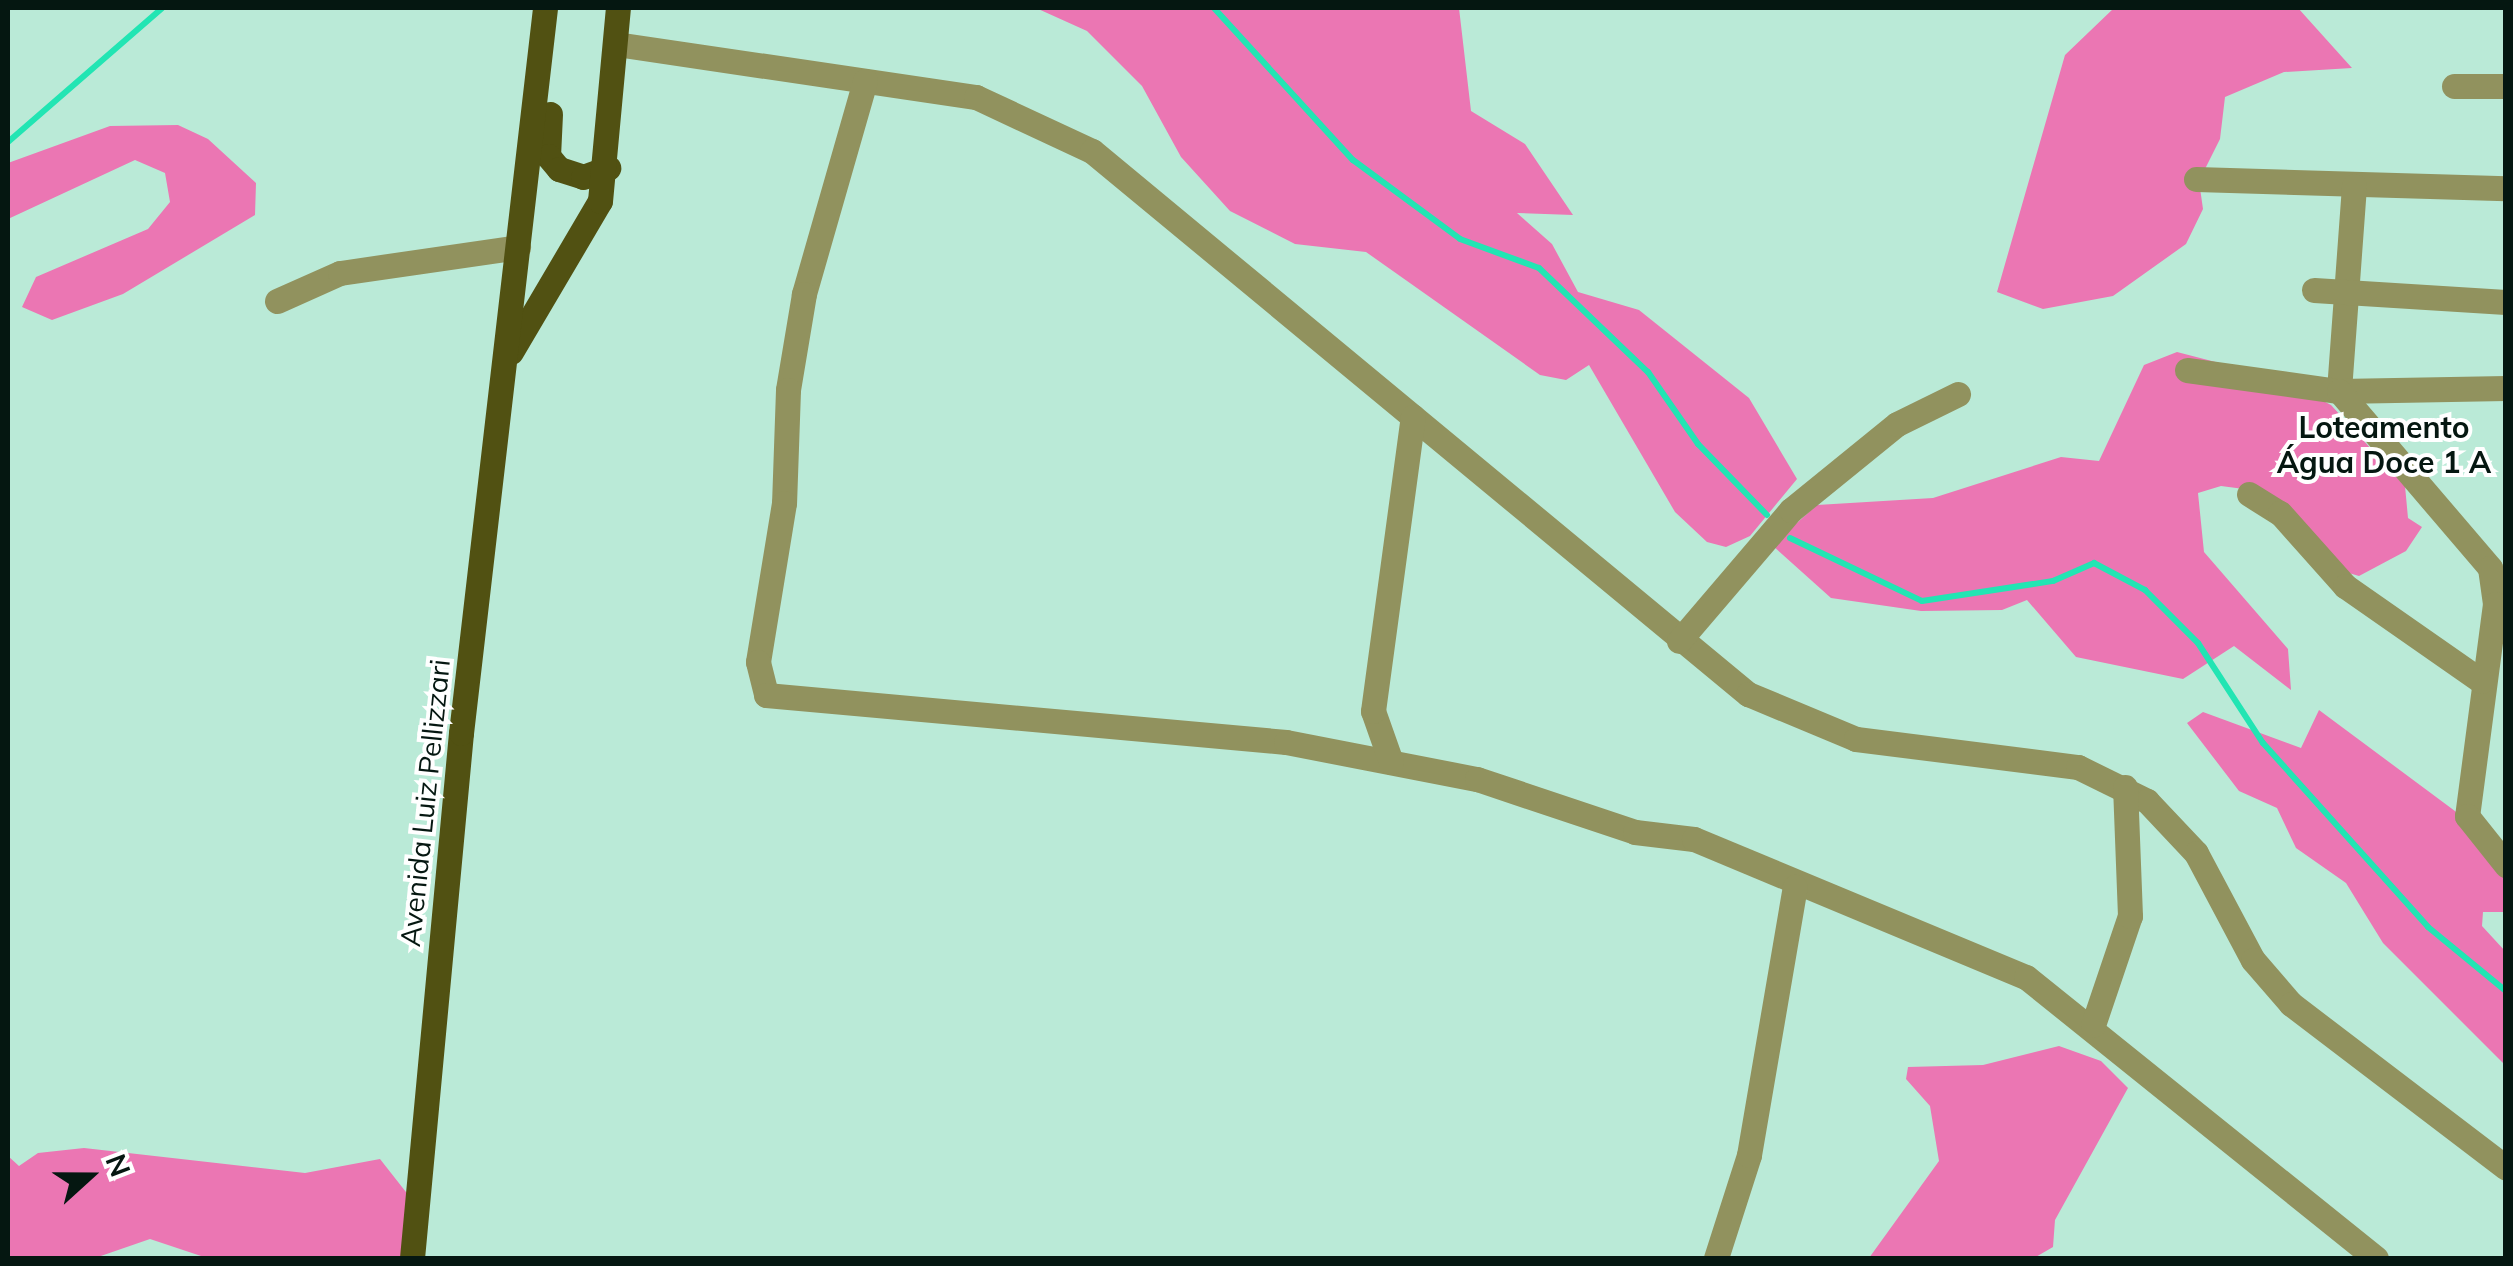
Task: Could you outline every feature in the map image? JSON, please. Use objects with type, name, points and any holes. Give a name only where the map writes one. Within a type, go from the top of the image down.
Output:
[{"type":"main road","name":"Avenida Luiz Pellizzari","points":[[412,1258],[461,733],[546,8]]},
{"type":"main road","name":"Avenida Luiz Pellizzari","points":[[508,356],[595,212],[608,168],[618,8]]},
{"type":"main road","points":[[538,93],[550,112],[553,163],[582,177],[608,168]]},
{"type":"street","points":[[616,44],[976,98],[1092,151],[1678,641],[1748,694],[1826,730],[1887,746],[2053,761],[2126,787],[2182,834],[2253,960],[2291,1004],[2506,1168]]},
{"type":"street","points":[[865,81],[804,294],[788,390],[784,503],[758,662],[766,695],[1102,722],[1392,762],[1636,832],[1694,839],[1795,888],[2026,977],[2092,1024],[2376,1258]]},
{"type":"street","points":[[2454,86],[2506,86]]},
{"type":"street","points":[[2196,179],[2506,188]]},
{"type":"street","points":[[2354,186],[2339,391],[2490,568],[2495,604],[2481,681],[2467,816],[2506,864]]},
{"type":"street","points":[[277,302],[340,273],[518,248]]},
{"type":"street","points":[[2314,290],[2506,302]]},
{"type":"street","points":[[2187,370],[2339,391],[2506,388]]},
{"type":"street","points":[[1678,641],[1791,510],[1897,424],[1958,394]]},
{"type":"street","points":[[1392,762],[1373,711],[1413,417]]},
{"type":"street","points":[[2249,494],[2280,513],[2345,586],[2481,681]]},
{"type":"street","points":[[2092,1024],[2116,979],[2130,916],[2126,787]]},
{"type":"street","points":[[1716,1258],[1749,1156],[1795,888]]},
{"type":"shaded area","points":[[1036,8],[1459,8],[1471,111],[1525,144],[1573,215],[1517,213],[1552,244],[1578,292],[1639,310],[1749,398],[1797,479],[1750,536],[1726,547],[1707,542],[1675,512],[1589,365],[1566,380],[1540,375],[1366,252],[1295,244],[1230,211],[1181,157],[1142,86],[1087,31]]},
{"type":"shaded area","points":[[2114,8],[2298,8],[2352,68],[2284,72],[2225,97],[2220,139],[2199,181],[2203,209],[2186,244],[2113,296],[2043,309],[1997,292],[2065,55]]},
{"type":"shaded area","points":[[178,125],[208,139],[256,183],[255,215],[123,294],[52,320],[22,307],[36,277],[148,229],[170,202],[165,173],[135,160],[8,219],[8,163],[110,126]]},
{"type":"shaded area","points":[[2177,352],[2281,379],[2331,405],[2405,486],[2408,518],[2422,527],[2406,551],[2359,576],[2335,569],[2267,492],[2221,486],[2198,493],[2204,552],[2288,649],[2291,690],[2234,646],[2183,679],[2076,657],[2027,600],[2002,610],[1921,611],[1831,598],[1772,545],[1817,505],[1933,498],[2061,457],[2099,461],[2144,365]]},
{"type":"shaded area","points":[[2319,710],[2463,817],[2505,879],[2505,912],[2483,912],[2482,926],[2505,951],[2505,1065],[2383,943],[2346,883],[2296,848],[2277,808],[2239,791],[2187,723],[2203,712],[2301,748]]},
{"type":"shaded area","points":[[2059,1046],[2101,1061],[2128,1088],[2055,1220],[2053,1247],[2034,1258],[1869,1258],[1939,1161],[1930,1106],[1906,1079],[1908,1067],[1983,1065]]},
{"type":"shaded area","points":[[84,1148],[305,1173],[380,1159],[413,1201],[412,1258],[207,1258],[150,1239],[95,1258],[8,1258],[8,1156],[19,1166],[38,1153]]},
{"type":"waterway","points":[[8,142],[162,8]]},
{"type":"waterway","points":[[1214,8],[1353,160],[1460,239],[1539,268],[1648,372],[1698,444],[1767,515]]},
{"type":"waterway","points":[[1790,538],[1922,601],[2053,581],[2094,563],[2145,590],[2198,643],[2263,743],[2428,927],[2506,991]]},
{"type":"district","name":"Loteamento Água Doce 1 A","points":[[2384,444]]}]
